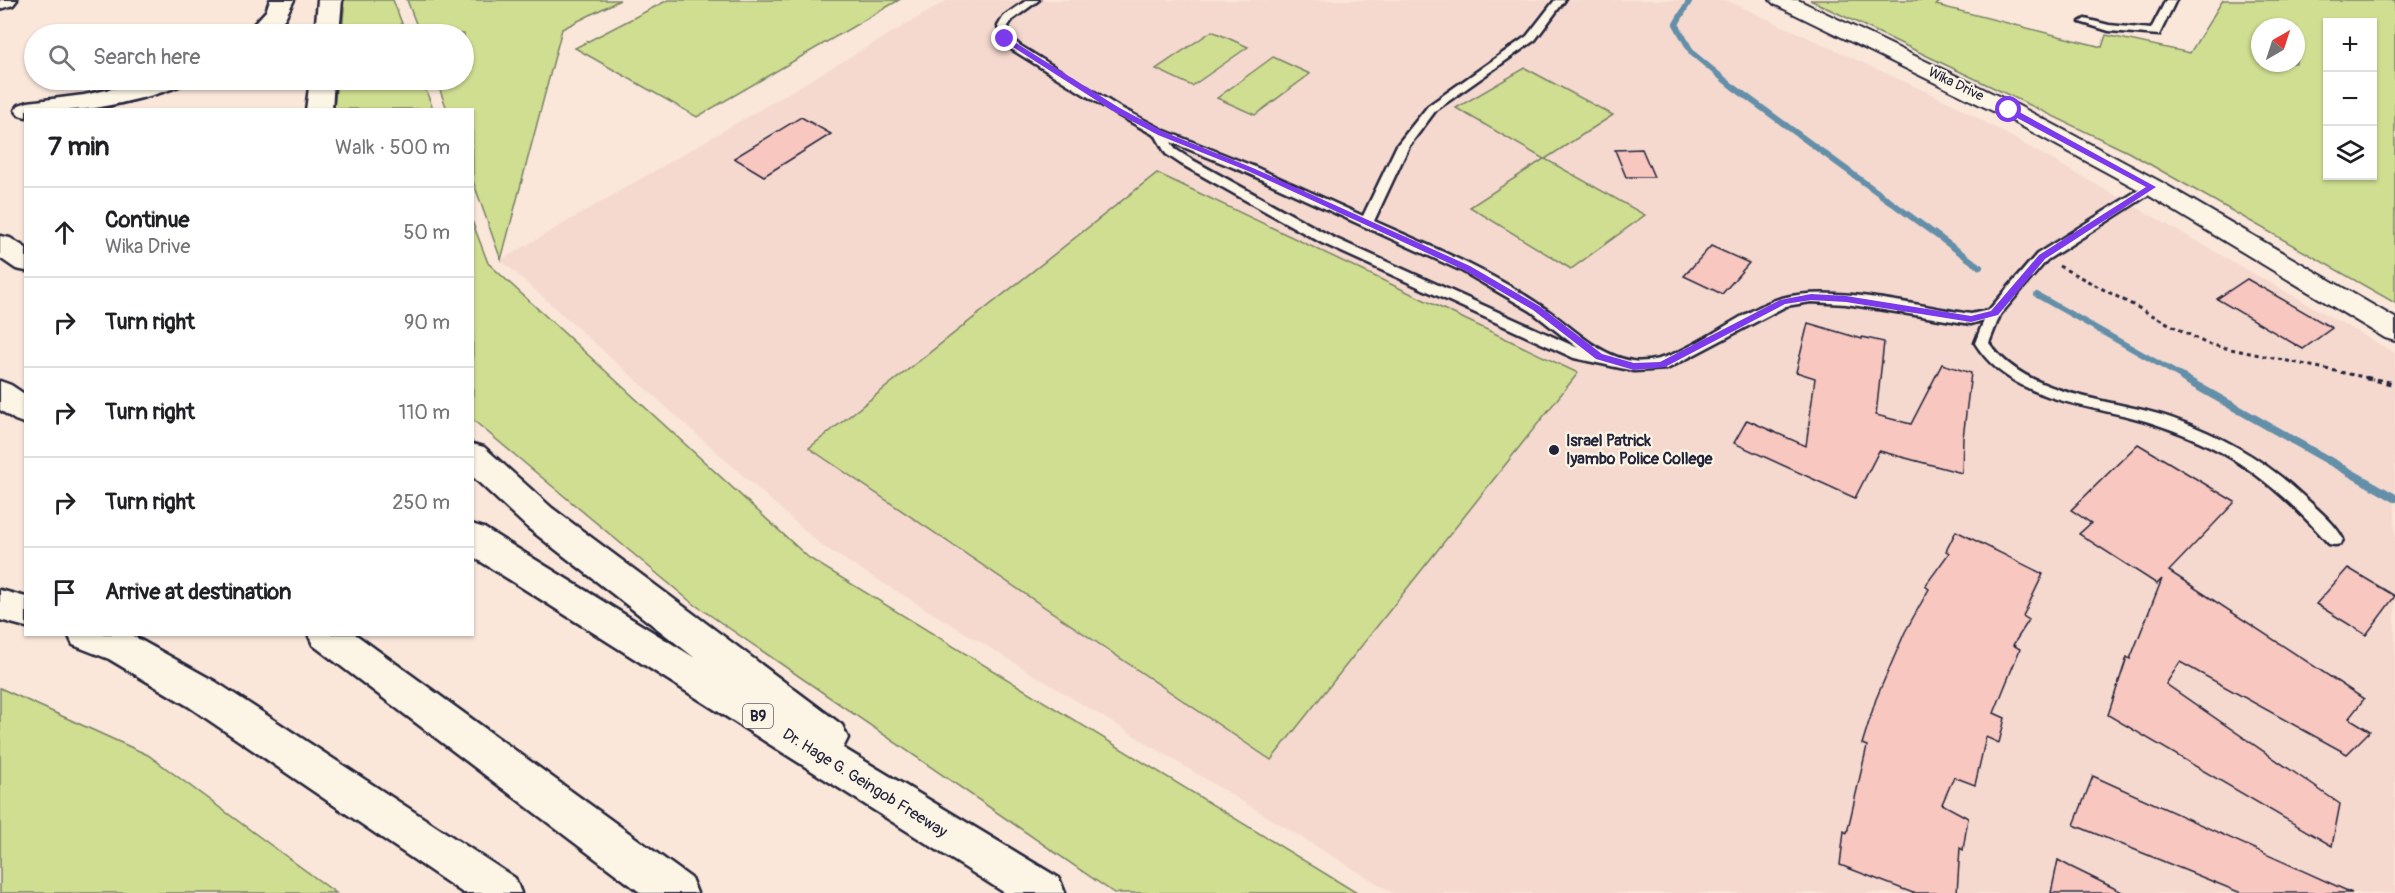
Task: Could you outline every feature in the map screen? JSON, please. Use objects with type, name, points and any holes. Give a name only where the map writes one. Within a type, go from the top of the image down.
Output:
[{"type":"highway","points":[[0,2],[5,0]]},
{"type":"highway","points":[[267,24],[277,13],[282,0]]},
{"type":"highway","points":[[328,24],[330,0]]},
{"type":"highway","points":[[44,108],[69,106],[144,90]]},
{"type":"highway","points":[[318,108],[321,90]]},
{"type":"highway","points":[[0,245],[24,261]]},
{"type":"highway","points":[[0,393],[24,411]]},
{"type":"highway","points":[[474,458],[540,518],[978,852]]},
{"type":"highway","name":"Dr. Hage G. Geingob Freeway","points":[[474,539],[1044,893]]},
{"type":"highway","points":[[0,605],[24,611]]},
{"type":"highway","points":[[91,636],[122,648],[202,694],[500,893]]},
{"type":"highway","points":[[329,636],[675,893]]},
{"type":"street","name":"Wika Drive","points":[[1781,0],[2009,110],[2152,187],[2395,331]]},
{"type":"street","name":"Wika Drive","points":[[2252,246],[2324,282],[2395,322]]},
{"type":"lane","points":[[1034,0],[1008,18],[1003,26],[1005,39],[1115,109],[1161,134],[1251,170],[1467,268],[1536,308],[1599,357]]},
{"type":"lane","points":[[1367,221],[1403,145],[1432,108],[1531,38],[1560,0]]},
{"type":"lane","points":[[2085,22],[2109,28],[2155,33],[2171,0]]},
{"type":"lane","points":[[1161,134],[1170,151],[1185,161],[1327,240],[1579,354],[1634,366],[1662,365],[1783,302],[1811,297],[1846,299],[1971,319],[1994,313]]},
{"type":"lane","points":[[2152,187],[2042,257],[1994,313],[1982,343],[1988,357],[2012,375],[2072,398],[2147,416],[2208,438],[2259,468],[2297,497],[2335,539]]},
{"type":"path","points":[[2042,257],[2207,344],[2395,384]]},
{"type":"shaded area","name":"Israel Patrick Iyambo Police College","points":[[948,0],[1726,0],[1953,104],[2395,353],[2395,893],[1393,893],[822,546],[501,260]]},
{"type":"green space","points":[[341,0],[393,0],[402,24],[343,24],[344,8]]},
{"type":"green space","points":[[407,0],[620,0],[562,29],[501,260],[474,184],[474,108],[447,108],[440,90],[474,90],[474,24],[416,24]]},
{"type":"green space","points":[[668,0],[899,0],[697,117],[575,48]]},
{"type":"green space","points":[[1810,0],[1942,0],[1936,5],[2102,47],[2106,35],[2190,53],[2223,0],[2395,0],[2395,303],[2128,152]]},
{"type":"green space","points":[[1212,31],[1248,47],[1192,86],[1156,69]]},
{"type":"green space","points":[[1273,57],[1310,74],[1255,115],[1217,98]]},
{"type":"green space","points":[[1525,68],[1613,115],[1545,159],[1645,215],[1571,269],[1470,207],[1544,159],[1456,108]]},
{"type":"green space","points":[[336,90],[426,90],[433,108],[334,108]]},
{"type":"green space","points":[[1157,173],[1578,373],[1271,760],[809,448]]},
{"type":"green space","points":[[474,226],[488,263],[809,558],[1357,893],[1114,893],[691,602],[474,421]]},
{"type":"green space","points":[[0,688],[148,755],[336,893],[0,893]]},
{"type":"building","points":[[801,117],[831,134],[764,176],[734,158]]},
{"type":"building","points":[[1642,149],[1654,177],[1626,177],[1615,150]]},
{"type":"building","points":[[1711,246],[1749,263],[1722,294],[1684,276]]},
{"type":"building","points":[[2247,279],[2332,328],[2303,349],[2217,299]]},
{"type":"building","points":[[1808,323],[1862,339],[1862,337],[1884,342],[1876,415],[1911,424],[1942,364],[1971,373],[1963,438],[1962,473],[1879,451],[1855,498],[1734,443],[1747,420],[1806,446],[1815,378],[1796,372]]},
{"type":"building","points":[[2138,444],[2235,502],[2169,571],[2364,699],[2349,718],[2370,731],[2347,754],[2180,662],[2166,684],[2340,804],[2332,846],[2108,715],[2127,657],[2130,659],[2162,579],[2157,584],[2079,534],[2091,523],[2071,510]]},
{"type":"building","points":[[1956,531],[2043,574],[2023,616],[2029,620],[2013,645],[2020,649],[1994,713],[2005,718],[1999,743],[1986,737],[1975,785],[1954,777],[1942,804],[1968,818],[1963,850],[1960,848],[1957,893],[1913,893],[1840,865],[1844,831],[1847,833],[1867,746],[1862,744],[1876,699],[1905,632],[1929,589],[1925,586],[1949,553],[1946,551]]},
{"type":"building","points":[[2348,568],[2395,596],[2366,635],[2316,604]]},
{"type":"building","points":[[2093,776],[2352,893],[2241,893],[2074,825]]},
{"type":"building","points":[[2058,860],[2069,866],[2124,893],[2051,893]]},
{"type":"waterway","points":[[1690,0],[1676,24],[1692,53],[1732,86],[1980,267]]},
{"type":"waterway","points":[[2037,295],[2186,379]]},
{"type":"waterway","points":[[2183,378],[2395,498]]},
{"type":"place","name":"Israel Patrick Iyambo Police College","points":[[1554,450]]},
{"type":"route","points":[[1005,39],[1115,109],[1161,134],[1251,170],[1467,268],[1536,308],[1599,357],[1634,366],[1662,365],[1783,302],[1811,297],[1846,299],[1971,319],[1994,313],[2042,257],[2152,187],[2009,110]]}]
